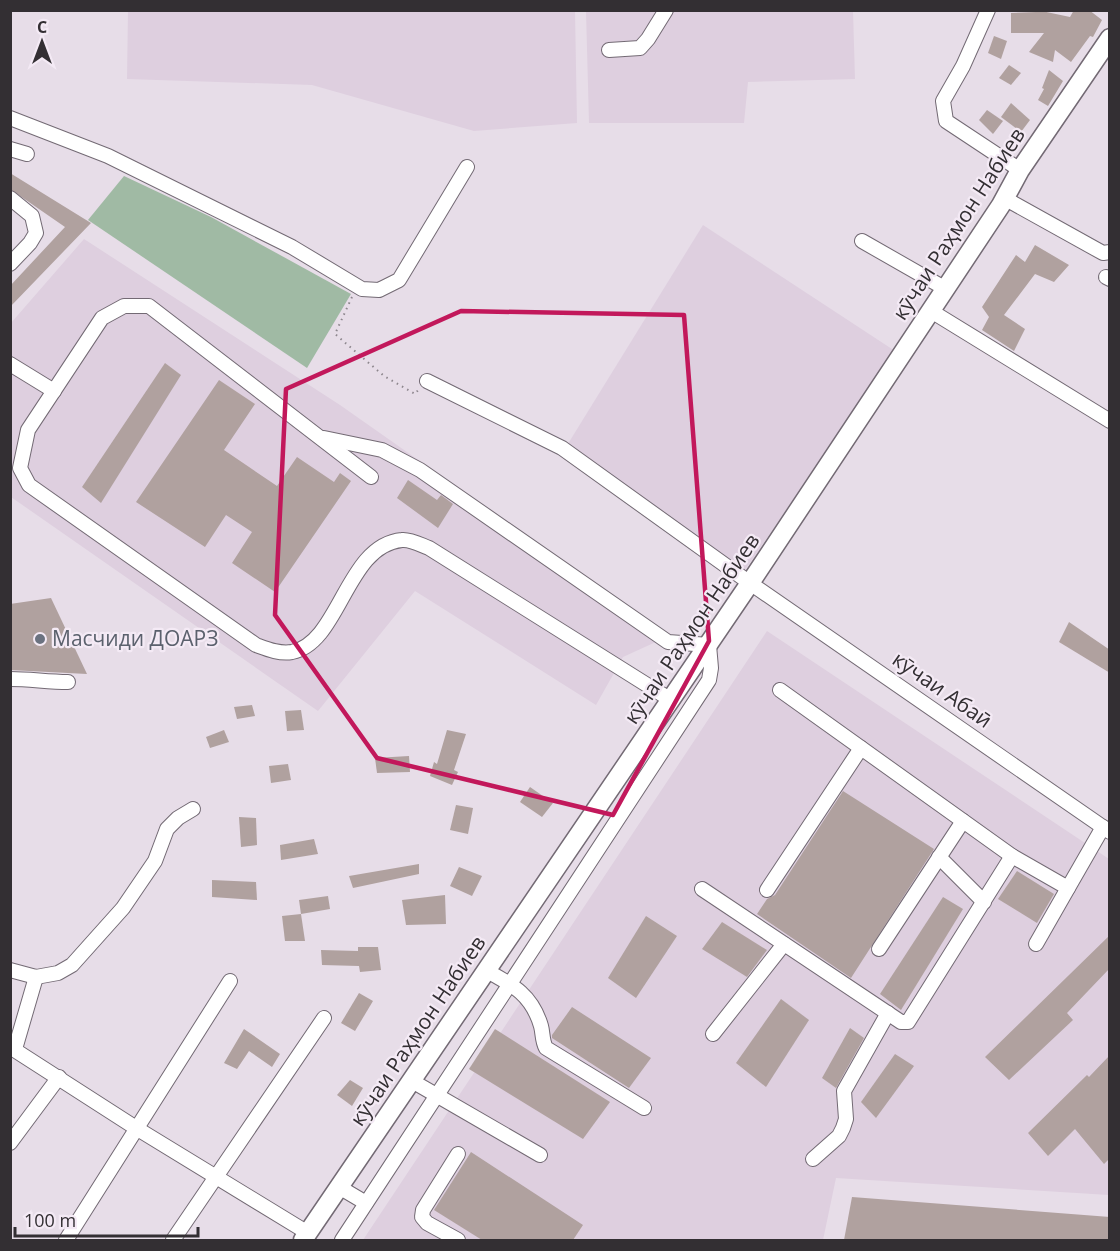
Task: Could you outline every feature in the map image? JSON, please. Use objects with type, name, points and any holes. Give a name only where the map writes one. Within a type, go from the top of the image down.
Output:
[{"type":"main road","name":"кӯчаи Раҳмон Набиев","points":[[305,1237],[709,645],[946,289],[1020,170],[1110,38]]},
{"type":"street","points":[[609,50],[639,48],[648,39],[666,10]]},
{"type":"street","points":[[988,10],[963,66],[943,101],[943,112],[946,121],[1020,170]]},
{"type":"street","points":[[10,118],[108,156],[292,248],[362,289],[380,290],[399,280],[467,167]]},
{"type":"street","points":[[10,149],[27,154]]},
{"type":"street","points":[[10,198],[26,208],[32,216],[36,233],[30,243],[10,264]]},
{"type":"street","points":[[1004,198],[1103,253],[1110,252]]},
{"type":"street","points":[[862,241],[946,289]]},
{"type":"street","points":[[371,477],[149,306],[124,306],[102,318],[28,430],[22,449],[20,468],[29,485],[256,645],[276,652],[293,652],[311,643],[322,630],[368,557],[382,545],[404,540],[429,548],[672,700]]},
{"type":"street","points":[[931,310],[1110,421]]},
{"type":"street","points":[[10,364],[54,391]]},
{"type":"street","name":"кӯчаи Абаӣ","points":[[427,381],[562,448],[750,583],[1106,830]]},
{"type":"street","points":[[319,436],[382,450],[420,470],[668,642],[709,645],[711,668],[709,680],[342,1240]]},
{"type":"street","points":[[10,679],[68,682]]},
{"type":"street","points":[[780,690],[1012,856],[1068,888]]},
{"type":"street","points":[[767,890],[861,748]]},
{"type":"street","points":[[10,970],[36,978],[58,973],[72,965],[123,909],[155,861],[167,829],[178,818],[193,809]]},
{"type":"street","points":[[879,949],[963,820]]},
{"type":"street","points":[[1036,944],[1068,888],[1106,830]]},
{"type":"street","points":[[702,889],[888,1014],[901,1022],[908,1022],[1012,856]]},
{"type":"street","points":[[939,857],[984,902]]},
{"type":"street","points":[[548,881],[568,895]]},
{"type":"street","points":[[713,1034],[784,944]]},
{"type":"street","points":[[487,971],[510,984],[533,1004],[546,1048],[644,1108]]},
{"type":"street","points":[[36,978],[13,1048],[305,1237]]},
{"type":"street","points":[[66,1240],[230,981]]},
{"type":"street","points":[[813,1159],[839,1136],[846,1119],[844,1091],[888,1014]]},
{"type":"street","points":[[173,1240],[324,1018]]},
{"type":"street","points":[[10,1143],[59,1077]]},
{"type":"street","points":[[412,1081],[540,1155]]},
{"type":"street","points":[[458,1154],[423,1210],[422,1217],[427,1223],[458,1240]]},
{"type":"street","points":[[339,1187],[366,1203]]},
{"type":"path","points":[[357,286],[335,334],[384,376],[415,394],[427,381]]},
{"type":"highlighted area","points":[[461,311],[684,315],[709,641],[613,815],[377,758],[275,615],[286,389]]},
{"type":"shaded area","points":[[128,11],[575,11],[577,123],[474,131],[312,85],[127,79]]},
{"type":"shaded area","points":[[586,11],[853,11],[855,79],[748,82],[744,123],[589,123]]},
{"type":"shaded area","points":[[703,225],[895,351],[745,570],[566,447]]},
{"type":"shaded area","points":[[84,239],[340,405],[669,636],[623,657],[596,705],[415,591],[318,711],[11,497],[11,323]]},
{"type":"shaded area","points":[[767,631],[1109,859],[1109,1195],[836,1178],[823,1240],[363,1240]]},
{"type":"green space","points":[[124,176],[211,217],[351,294],[307,368],[88,220]]},
{"type":"building","points":[[1037,10],[1070,17],[1074,10],[1089,10],[1102,20],[1093,37],[1090,36],[1071,62],[1055,50],[1053,62],[1029,52],[1044,33],[1011,33],[1011,13],[1036,12]]},
{"type":"building","points":[[994,36],[1007,41],[1001,59],[988,53]]},
{"type":"building","points":[[1009,65],[1021,73],[1011,85],[999,78]]},
{"type":"building","points":[[1049,70],[1063,81],[1048,106],[1038,100],[1044,89],[1042,88]]},
{"type":"building","points":[[1011,103],[1030,120],[1021,132],[1001,117]]},
{"type":"building","points":[[987,110],[1003,121],[993,134],[979,120]]},
{"type":"building","points":[[10,173],[91,223],[10,307],[10,286],[65,227],[10,189]]},
{"type":"building","points":[[1035,245],[1069,265],[1054,282],[1035,274],[1004,315],[1025,329],[1014,351],[982,330],[989,317],[982,307],[1016,255],[1025,262]]},
{"type":"building","points":[[165,363],[181,375],[101,503],[82,487]]},
{"type":"building","points":[[219,380],[255,404],[224,450],[277,486],[297,457],[334,482],[340,473],[351,481],[275,592],[232,563],[252,532],[226,515],[205,547],[136,502]]},
{"type":"building","points":[[408,480],[437,500],[441,495],[453,504],[438,528],[397,498]]},
{"type":"building","name":"Масчиди ДОАРЗ","points":[[51,598],[87,674],[10,670],[10,604]]},
{"type":"building","points":[[1069,622],[1110,650],[1110,673],[1059,642]]},
{"type":"building","points":[[252,705],[255,716],[237,719],[234,707]]},
{"type":"building","points":[[301,710],[304,730],[287,731],[285,711]]},
{"type":"building","points":[[224,730],[229,742],[210,748],[206,737]]},
{"type":"building","points":[[447,730],[466,734],[454,770],[458,772],[452,785],[430,776],[434,762],[437,764]]},
{"type":"building","points":[[409,756],[410,772],[377,773],[375,758]]},
{"type":"building","points":[[288,764],[291,780],[271,783],[269,766]]},
{"type":"building","points":[[530,787],[553,803],[542,817],[520,802]]},
{"type":"building","points":[[843,791],[934,849],[851,978],[757,914],[767,899],[775,895]]},
{"type":"building","points":[[456,805],[473,808],[468,834],[450,830]]},
{"type":"building","points":[[239,817],[256,818],[257,845],[241,847]]},
{"type":"building","points":[[314,839],[318,854],[281,860],[280,845]]},
{"type":"building","points":[[419,864],[419,874],[353,888],[349,876]]},
{"type":"building","points":[[459,867],[482,876],[472,896],[450,886]]},
{"type":"building","points":[[1017,871],[1054,894],[1037,923],[998,899]]},
{"type":"building","points":[[212,880],[256,882],[257,900],[212,897]]},
{"type":"building","points":[[445,895],[446,924],[406,925],[402,900]]},
{"type":"building","points":[[328,896],[330,909],[301,914],[299,900]]},
{"type":"building","points":[[943,897],[963,909],[901,1010],[880,994]]},
{"type":"building","points":[[301,914],[305,941],[285,941],[282,916]]},
{"type":"building","points":[[646,916],[677,936],[636,998],[608,978]]},
{"type":"building","points":[[722,922],[767,950],[747,977],[702,949]]},
{"type":"building","points":[[1110,935],[1110,968],[1067,1013],[1073,1020],[1009,1080],[985,1057]]},
{"type":"building","points":[[358,947],[378,947],[381,970],[360,972],[359,966],[322,965],[321,950],[358,951]]},
{"type":"building","points":[[359,993],[373,1001],[355,1031],[341,1023]]},
{"type":"building","points":[[781,999],[809,1020],[766,1087],[736,1063]]},
{"type":"building","points":[[572,1007],[651,1058],[629,1088],[552,1038]]},
{"type":"building","points":[[850,1028],[864,1038],[836,1088],[822,1078]]},
{"type":"building","points":[[244,1029],[280,1054],[272,1067],[249,1051],[237,1069],[224,1063]]},
{"type":"building","points":[[495,1029],[610,1102],[583,1139],[469,1069]]},
{"type":"building","points":[[895,1054],[914,1066],[876,1118],[861,1102]]},
{"type":"building","points":[[1110,1055],[1110,1158],[1104,1164],[1075,1129],[1048,1156],[1028,1133]]},
{"type":"building","points":[[350,1080],[363,1088],[352,1106],[337,1095]]},
{"type":"building","points":[[471,1152],[583,1225],[573,1240],[482,1240],[434,1210]]},
{"type":"building","points":[[852,1197],[1110,1217],[1110,1240],[844,1240]]},
{"type":"place","name":"Масчиди ДОАРЗ","points":[[40,639]]}]
